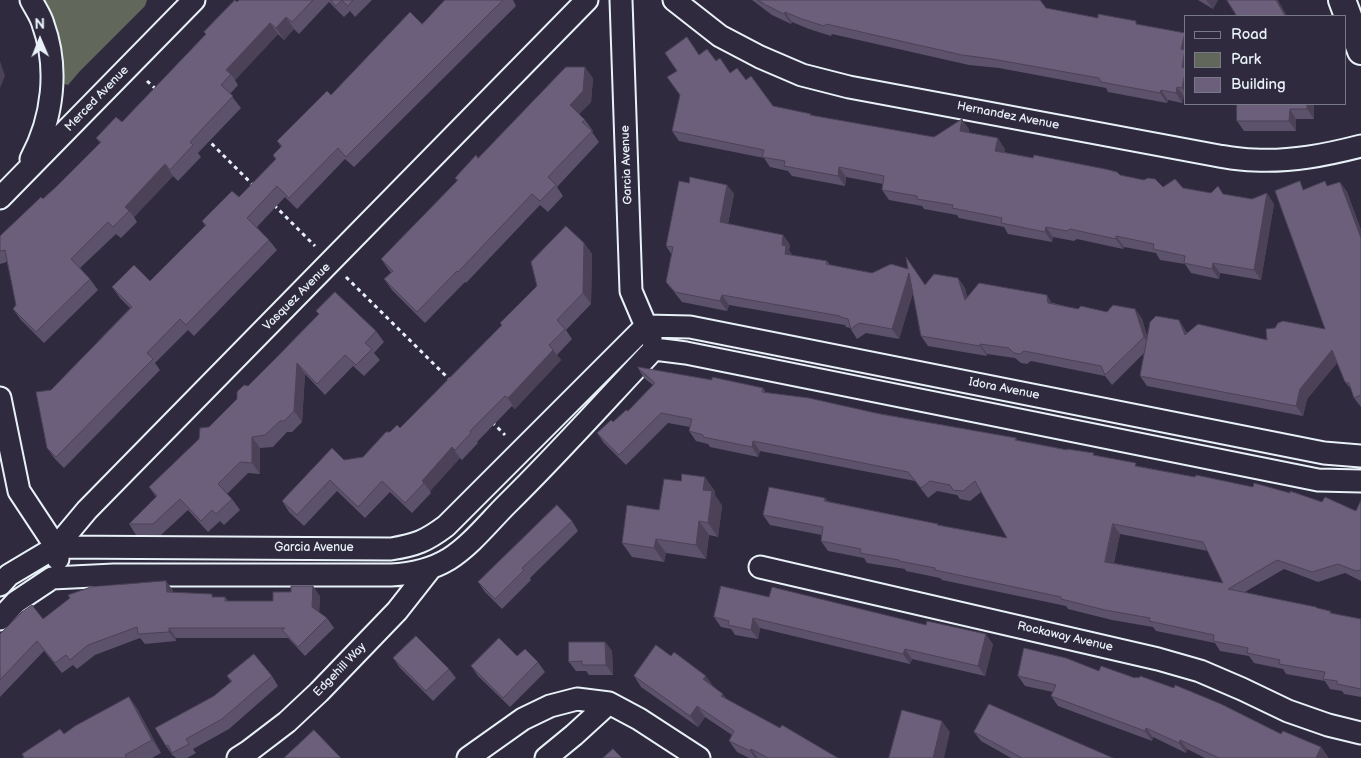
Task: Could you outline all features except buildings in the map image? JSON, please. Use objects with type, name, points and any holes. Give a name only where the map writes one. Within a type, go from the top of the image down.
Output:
[{"type":"street","points":[[25,172],[40,144],[49,112],[52,82],[51,51],[43,22],[30,0]]},
{"type":"street","name":"Merced Avenue","points":[[0,198],[194,0]]},
{"type":"street","name":"Vasquez Avenue","points":[[0,585],[9,576],[56,547],[86,510],[587,0]]},
{"type":"street","name":"Garcia Avenue","points":[[621,0],[632,291],[654,349]]},
{"type":"street","name":"Hernandez Avenue","points":[[674,0],[720,36],[760,58],[802,75],[849,87],[1219,156],[1254,160],[1291,160],[1361,146]]},
{"type":"street","points":[[1342,0],[1361,51]]},
{"type":"street","name":"Garcia Avenue","points":[[56,547],[391,549],[411,546],[429,539],[446,526],[646,326]]},
{"type":"street","name":"Idora Avenue","points":[[646,326],[690,327],[1324,453],[1361,456]]},
{"type":"street","points":[[0,619],[16,602],[52,578],[391,575],[412,574],[430,568],[450,559],[466,546],[542,470],[654,349],[695,355],[1318,480],[1361,481]]},
{"type":"street","points":[[0,398],[20,491],[56,547],[62,577]]},
{"type":"street","name":"Rockaway Avenue","points":[[760,567],[1158,659],[1200,671],[1288,711],[1328,725],[1361,733]]},
{"type":"street","name":"Edgehill Way","points":[[238,758],[287,722],[319,692],[397,610],[430,568]]},
{"type":"street","points":[[468,758],[523,720],[550,706],[577,699],[609,703],[639,719],[699,758]]},
{"type":"street","points":[[546,758],[609,703]]},
{"type":"path","points":[[156,89],[162,95]]},
{"type":"path","points":[[205,138],[256,187]]},
{"type":"path","points":[[269,201],[312,243]]},
{"type":"path","points":[[331,262],[453,383]]},
{"type":"path","points":[[487,417],[521,451]]},
{"type":"green space","points":[[39,0],[147,0],[145,6],[68,85],[61,83]]}]
